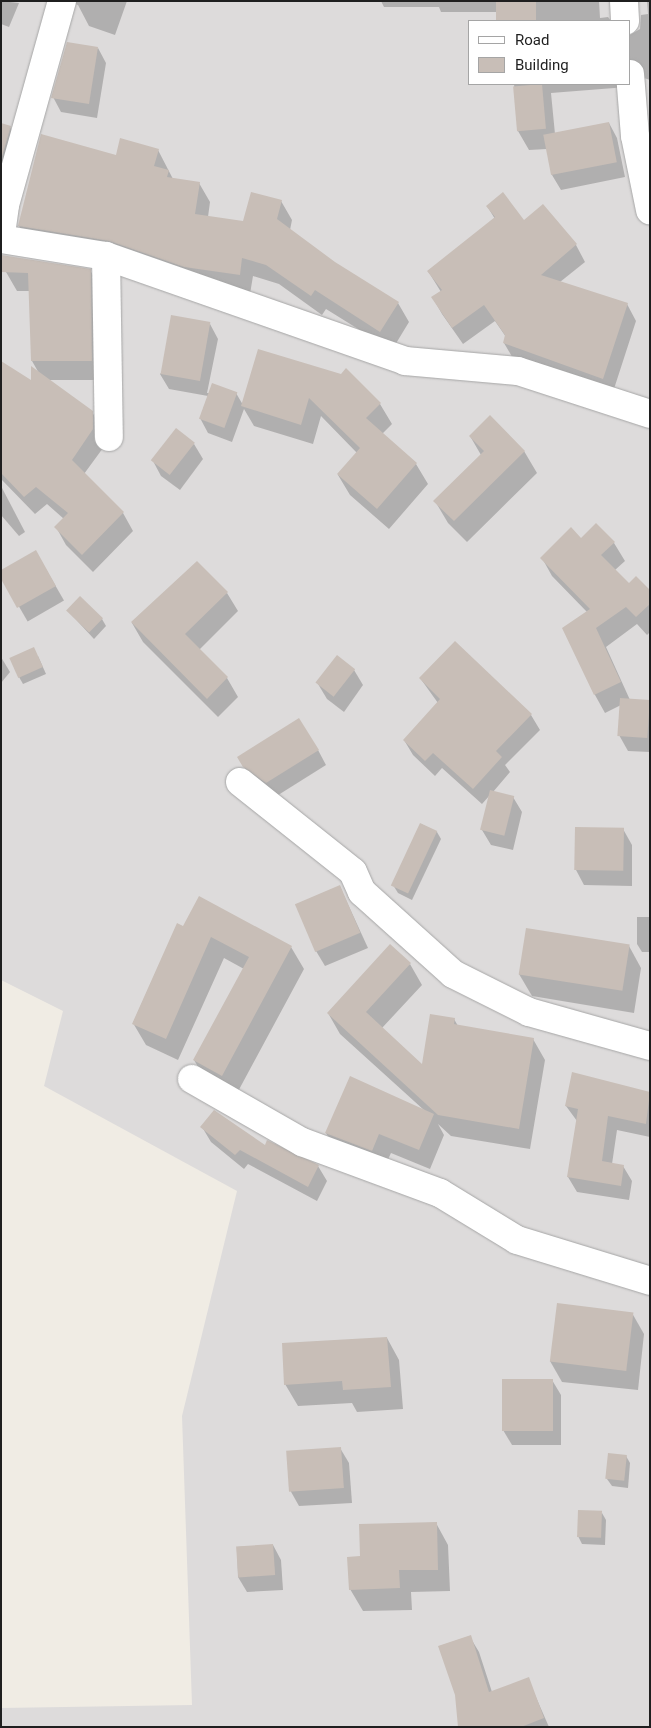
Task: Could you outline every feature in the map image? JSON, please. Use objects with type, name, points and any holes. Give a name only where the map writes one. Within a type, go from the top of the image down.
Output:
[{"type":"street","points":[[1,234],[5,205],[62,1]]},
{"type":"street","points":[[624,1],[625,20]]},
{"type":"street","points":[[631,85],[635,136],[650,210]]},
{"type":"street","points":[[1,239],[106,256],[405,361],[518,371],[650,414]]},
{"type":"street","points":[[106,256],[110,438]]},
{"type":"street","points":[[240,782],[353,872],[362,892],[452,974],[530,1012],[650,1046]]},
{"type":"street","points":[[192,1079],[302,1142],[440,1193],[517,1240],[650,1281]]},
{"type":"shaded area","points":[[1,1],[650,1],[650,1727],[1,1727],[1,1708],[192,1705],[182,1416],[237,1191],[44,1086],[63,1011],[1,980]]},
{"type":"building","points":[[496,1],[536,1],[536,20],[496,20]]},
{"type":"building","points":[[67,42],[98,47],[89,104],[51,98]]},
{"type":"building","points":[[542,85],[546,129],[517,131],[513,87]]},
{"type":"building","points":[[609,122],[617,162],[551,175],[543,135]]},
{"type":"building","points":[[1,123],[11,126],[1,160]]},
{"type":"building","points":[[41,134],[116,155],[120,138],[159,149],[154,166],[169,170],[167,177],[200,182],[195,214],[243,221],[251,192],[282,200],[277,219],[335,262],[399,302],[380,332],[315,290],[311,296],[266,265],[242,258],[240,275],[184,267],[109,241],[18,226]]},
{"type":"building","points":[[503,192],[524,220],[543,204],[577,244],[541,275],[628,303],[603,379],[503,343],[505,335],[484,305],[452,328],[431,297],[442,290],[427,271],[495,217],[486,206]]},
{"type":"building","points":[[1,255],[91,269],[92,361],[31,361],[28,273],[1,272]]},
{"type":"building","points":[[171,315],[210,322],[200,381],[161,374]]},
{"type":"building","points":[[258,349],[341,374],[346,368],[381,403],[366,418],[417,463],[377,509],[337,474],[360,448],[309,398],[301,425],[241,406]]},
{"type":"building","points":[[1,361],[31,380],[31,366],[93,411],[93,429],[72,460],[124,512],[82,555],[54,527],[68,513],[36,487],[24,497],[1,473]]},
{"type":"building","points":[[212,383],[237,392],[224,428],[199,419]]},
{"type":"building","points":[[490,415],[525,451],[454,521],[433,501],[484,451],[469,436]]},
{"type":"building","points":[[176,428],[195,443],[170,475],[151,460]]},
{"type":"building","points":[[596,523],[615,542],[601,555],[629,583],[636,576],[650,590],[650,604],[636,617],[626,607],[596,628],[621,682],[594,695],[562,628],[590,609],[540,558],[571,527],[581,538]]},
{"type":"building","points":[[36,550],[56,586],[17,608],[1,579],[1,570]]},
{"type":"building","points":[[197,561],[228,592],[185,634],[228,677],[207,699],[131,622]]},
{"type":"building","points":[[80,596],[103,618],[89,633],[66,610]]},
{"type":"building","points":[[455,641],[532,714],[496,751],[502,757],[473,789],[433,753],[425,761],[403,740],[440,699],[419,678]]},
{"type":"building","points":[[34,647],[43,667],[18,678],[9,658]]},
{"type":"building","points":[[337,655],[355,669],[334,697],[315,683]]},
{"type":"building","points":[[620,698],[650,700],[647,738],[617,736]]},
{"type":"building","points":[[299,718],[319,750],[266,783],[243,767],[237,757]]},
{"type":"building","points":[[490,790],[514,796],[504,836],[480,830]]},
{"type":"building","points":[[420,823],[437,831],[408,894],[391,886]]},
{"type":"building","points":[[575,827],[624,828],[623,871],[574,870]]},
{"type":"building","points":[[340,885],[360,933],[315,952],[295,904]]},
{"type":"building","points":[[199,896],[292,946],[222,1076],[193,1060],[249,957],[211,937],[166,1039],[132,1024],[177,923],[183,926]]},
{"type":"building","points":[[526,928],[630,944],[622,991],[519,974]]},
{"type":"building","points":[[390,944],[411,963],[366,1012],[422,1064],[430,1014],[455,1018],[454,1024],[534,1038],[519,1129],[438,1115],[327,1013]]},
{"type":"building","points":[[572,1072],[650,1092],[646,1124],[608,1116],[602,1161],[624,1165],[621,1186],[567,1177],[578,1109],[565,1106]]},
{"type":"building","points":[[350,1076],[434,1114],[419,1150],[379,1134],[372,1151],[325,1133]]},
{"type":"building","points":[[214,1110],[265,1145],[267,1140],[319,1165],[308,1187],[240,1150],[235,1155],[200,1127]]},
{"type":"building","points":[[557,1303],[633,1312],[626,1371],[550,1362]]},
{"type":"building","points":[[387,1337],[391,1387],[343,1390],[342,1381],[284,1385],[282,1343]]},
{"type":"building","points":[[502,1379],[553,1379],[553,1431],[502,1431]]},
{"type":"building","points":[[341,1447],[344,1488],[289,1492],[286,1451]]},
{"type":"building","points":[[608,1453],[627,1455],[624,1481],[605,1479]]},
{"type":"building","points":[[578,1510],[602,1511],[601,1538],[577,1537]]},
{"type":"building","points":[[437,1522],[438,1570],[399,1570],[400,1588],[349,1590],[347,1557],[360,1556],[359,1524]]},
{"type":"building","points":[[273,1544],[275,1575],[238,1578],[236,1547]]},
{"type":"building","points":[[471,1635],[489,1692],[529,1677],[544,1718],[521,1727],[458,1727],[455,1695],[438,1646]]}]
